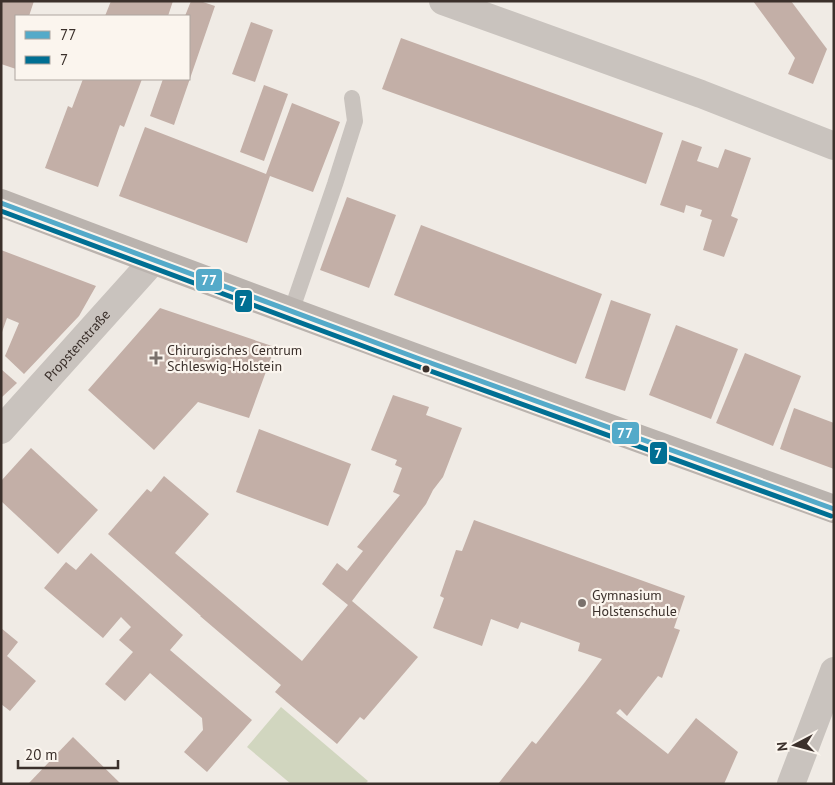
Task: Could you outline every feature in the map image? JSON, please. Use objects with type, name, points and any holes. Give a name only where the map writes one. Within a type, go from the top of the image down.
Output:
[{"type":"main road","points":[[1,203],[524,398],[834,509]]},
{"type":"street","points":[[443,1],[701,94],[834,146]]},
{"type":"street","name":"Propstenstraße","points":[[1,430],[153,261]]},
{"type":"street","points":[[791,784],[834,671]]},
{"type":"lane","points":[[291,312],[355,121],[352,98]]},
{"type":"green space","points":[[281,707],[368,781],[365,784],[291,784],[247,747]]},
{"type":"building","points":[[1,1],[34,1],[29,15],[15,15],[15,69],[1,64]]},
{"type":"building","points":[[111,1],[173,1],[168,15],[105,15]]},
{"type":"building","points":[[191,1],[200,1],[215,6],[190,79],[190,15],[185,15]]},
{"type":"building","points":[[753,1],[791,1],[827,49],[813,84],[788,74],[795,58]]},
{"type":"building","points":[[251,22],[273,30],[255,82],[232,74]]},
{"type":"building","points":[[401,38],[663,133],[646,184],[382,89]]},
{"type":"building","points":[[83,80],[142,80],[124,127],[120,125],[98,187],[45,168],[68,106],[72,108]]},
{"type":"building","points":[[163,80],[190,80],[174,125],[150,116]]},
{"type":"building","points":[[264,85],[288,94],[264,161],[240,152]]},
{"type":"building","points":[[292,103],[340,122],[313,192],[270,176],[247,243],[119,196],[145,127],[266,174]]},
{"type":"building","points":[[682,140],[702,147],[697,161],[718,168],[725,149],[751,158],[731,216],[738,219],[724,257],[703,250],[712,220],[700,216],[702,210],[686,205],[684,213],[660,205]]},
{"type":"building","points":[[347,197],[396,215],[369,288],[320,270]]},
{"type":"building","points":[[421,225],[602,294],[576,364],[394,295]]},
{"type":"building","points":[[1,250],[96,286],[79,316],[24,374],[5,356],[19,323],[7,318],[1,335]]},
{"type":"building","points":[[611,300],[651,314],[625,391],[585,378]]},
{"type":"building","points":[[160,308],[275,347],[249,418],[198,402],[154,450],[88,390]]},
{"type":"building","points":[[676,325],[738,349],[711,419],[649,395]]},
{"type":"building","points":[[745,353],[801,376],[773,446],[716,423]]},
{"type":"building","points":[[1,369],[17,383],[1,398]]},
{"type":"building","points":[[393,395],[429,407],[426,415],[462,428],[443,477],[433,490],[426,504],[352,601],[418,657],[364,720],[360,717],[337,744],[275,692],[281,685],[108,534],[147,489],[151,492],[164,476],[209,514],[175,553],[302,661],[348,605],[322,584],[337,563],[347,571],[363,551],[357,547],[400,495],[393,492],[402,468],[395,465],[397,460],[371,450]]},
{"type":"building","points":[[794,408],[834,423],[834,469],[780,449]]},
{"type":"building","points":[[259,429],[351,464],[328,526],[236,492]]},
{"type":"building","points":[[31,448],[98,510],[58,554],[1,501],[1,481]]},
{"type":"building","points":[[474,520],[685,596],[674,628],[680,630],[662,678],[658,676],[627,716],[620,709],[616,713],[668,754],[696,718],[738,752],[724,784],[498,784],[532,741],[536,744],[602,659],[578,651],[580,643],[521,622],[518,629],[491,619],[482,646],[433,628],[444,598],[440,596],[456,550],[462,551]]},
{"type":"building","points":[[91,553],[183,635],[170,650],[252,720],[207,772],[184,752],[203,730],[202,718],[150,673],[125,701],[105,684],[133,652],[119,640],[131,627],[121,617],[103,638],[44,588],[66,562],[76,570]]},
{"type":"building","points":[[1,628],[18,642],[7,656],[36,681],[10,711],[1,704]]},
{"type":"building","points":[[73,737],[121,784],[28,784]]},
{"type":"transit line","name":"77","points":[[1,203],[417,358],[834,509]]},
{"type":"transit line","name":"7","points":[[1,211],[414,365],[831,516]]},
{"type":"place","name":"Chirurgisches Centrum Schleswig-Holstein","points":[[156,358]]},
{"type":"place","name":"Gymnasium Holstenschule","points":[[582,603]]}]
